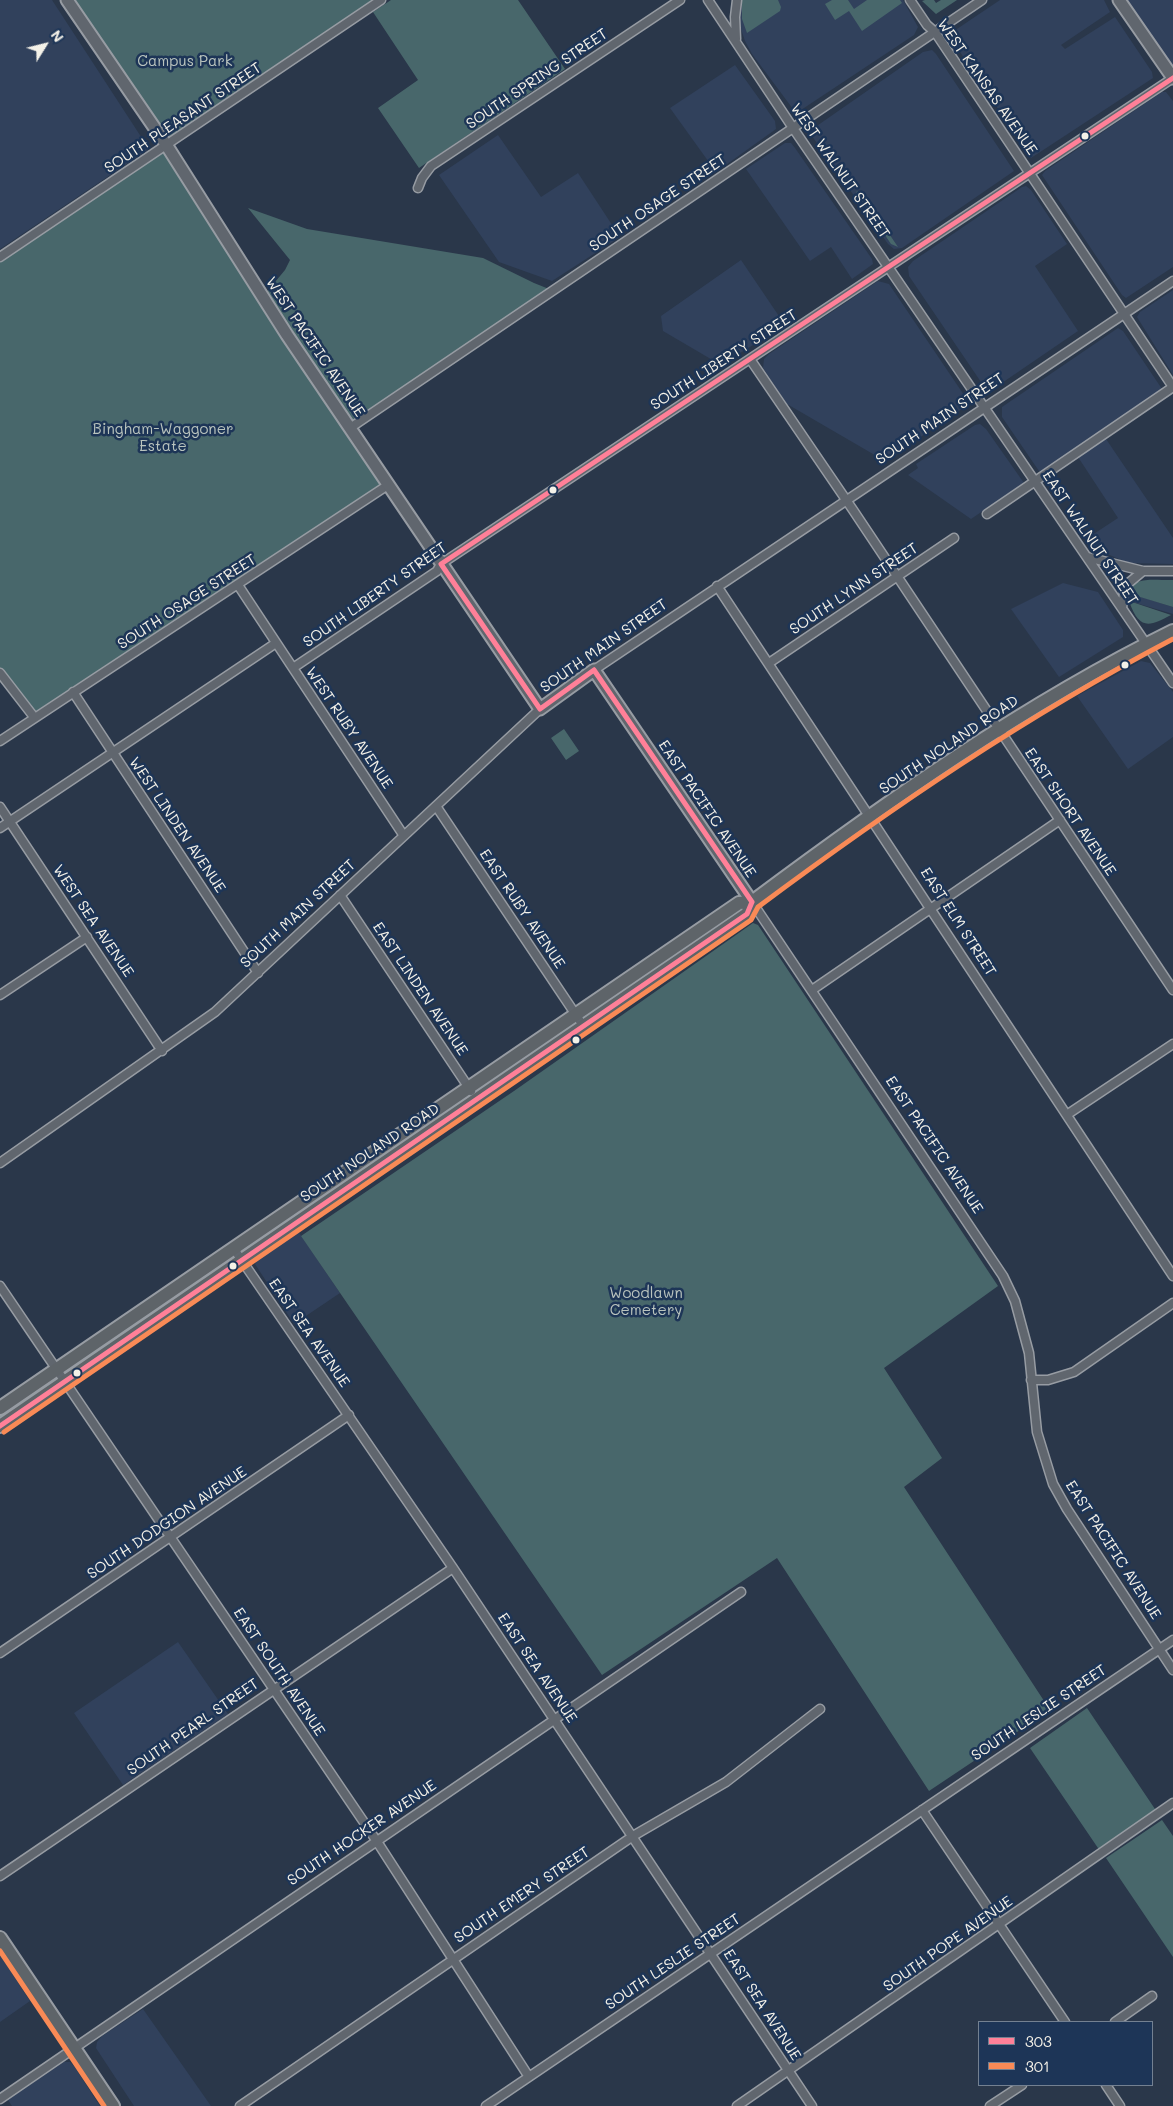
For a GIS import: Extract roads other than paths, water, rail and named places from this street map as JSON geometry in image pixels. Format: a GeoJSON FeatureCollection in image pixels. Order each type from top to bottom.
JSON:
{"type":"FeatureCollection","features":[{"type":"Feature","properties":{"kind":"main road","name":"SOUTH NOLAND ROAD"},"geometry":{"type":"LineString","coordinates":[[0,1408],[739,903],[752,902],[998,730],[1101,669],[1173,631]]}},
{"type":"Feature","properties":{"kind":"main road","name":"SOUTH NOLAND ROAD"},"geometry":{"type":"LineString","coordinates":[[0,1426],[477,1099],[584,1028],[747,914],[752,902]]}},
{"type":"Feature","properties":{"kind":"main road"},"geometry":{"type":"LineString","coordinates":[[0,1938],[113,2106]]}},
{"type":"Feature","properties":{"kind":"street","name":"WEST PACIFIC AVENUE"},"geometry":{"type":"LineString","coordinates":[[67,0],[167,146],[287,334],[540,709]]}},
{"type":"Feature","properties":{"kind":"street","name":"SOUTH PLEASANT STREET"},"geometry":{"type":"LineString","coordinates":[[0,257],[381,0]]}},
{"type":"Feature","properties":{"kind":"street","name":"SOUTH SPRING STREET"},"geometry":{"type":"LineString","coordinates":[[418,188],[422,178],[431,166],[680,0]]}},
{"type":"Feature","properties":{"kind":"street","name":"WEST WALNUT STREET"},"geometry":{"type":"LineString","coordinates":[[708,0],[792,128],[890,267],[984,408]]}},
{"type":"Feature","properties":{"kind":"street"},"geometry":{"type":"LineString","coordinates":[[736,41],[735,17],[737,0]]}},
{"type":"Feature","properties":{"kind":"street","name":"WEST KANSAS AVENUE"},"geometry":{"type":"LineString","coordinates":[[910,0],[927,25],[935,32],[1173,387]]}},
{"type":"Feature","properties":{"kind":"street","name":"SOUTH OSAGE STREET"},"geometry":{"type":"LineString","coordinates":[[350,428],[982,0]]}},
{"type":"Feature","properties":{"kind":"street"},"geometry":{"type":"LineString","coordinates":[[1119,0],[1173,78]]}},
{"type":"Feature","properties":{"kind":"street","name":"SOUTH LIBERTY STREET"},"geometry":{"type":"LineString","coordinates":[[293,668],[437,571],[441,564],[1173,78]]}},
{"type":"Feature","properties":{"kind":"street","name":"SOUTH MAIN STREET"},"geometry":{"type":"LineString","coordinates":[[0,1164],[215,1012],[540,709],[717,586],[1173,281]]}},
{"type":"Feature","properties":{"kind":"street","name":"EAST SHORT AVENUE"},"geometry":{"type":"LineString","coordinates":[[750,360],[846,499],[998,730],[1173,990]]}},
{"type":"Feature","properties":{"kind":"street"},"geometry":{"type":"LineString","coordinates":[[987,514],[1173,387]]}},
{"type":"Feature","properties":{"kind":"street","name":"EAST WALNUT STREET"},"geometry":{"type":"LineString","coordinates":[[984,408],[1173,683]]}},
{"type":"Feature","properties":{"kind":"street","name":"SOUTH OSAGE STREET"},"geometry":{"type":"LineString","coordinates":[[0,741],[388,485]]}},
{"type":"Feature","properties":{"kind":"street","name":"SOUTH LYNN STREET"},"geometry":{"type":"LineString","coordinates":[[769,663],[954,538]]}},
{"type":"Feature","properties":{"kind":"street"},"geometry":{"type":"LineString","coordinates":[[1087,557],[1143,571],[1173,571]]}},
{"type":"Feature","properties":{"kind":"street"},"geometry":{"type":"LineString","coordinates":[[1122,608],[1125,586],[1143,571]]}},
{"type":"Feature","properties":{"kind":"street","name":"WEST RUBY AVENUE"},"geometry":{"type":"LineString","coordinates":[[238,585],[404,836]]}},
{"type":"Feature","properties":{"kind":"street","name":"EAST ELM STREET"},"geometry":{"type":"LineString","coordinates":[[717,586],[872,817],[1173,1276]]}},
{"type":"Feature","properties":{"kind":"street"},"geometry":{"type":"LineString","coordinates":[[0,828],[276,642]]}},
{"type":"Feature","properties":{"kind":"street","name":"EAST PACIFIC AVENUE"},"geometry":{"type":"LineString","coordinates":[[594,670],[812,990],[1003,1276],[1014,1301],[1029,1353],[1037,1432],[1053,1484],[1067,1509],[1173,1670]]}},
{"type":"Feature","properties":{"kind":"street"},"geometry":{"type":"LineString","coordinates":[[0,673],[34,717]]}},
{"type":"Feature","properties":{"kind":"street","name":"WEST LINDEN AVENUE"},"geometry":{"type":"LineString","coordinates":[[73,692],[258,973]]}},
{"type":"Feature","properties":{"kind":"street","name":"EAST RUBY AVENUE"},"geometry":{"type":"LineString","coordinates":[[436,806],[584,1028]]}},
{"type":"Feature","properties":{"kind":"street","name":"WEST SEA AVENUE"},"geometry":{"type":"LineString","coordinates":[[0,807],[162,1050]]}},
{"type":"Feature","properties":{"kind":"street"},"geometry":{"type":"LineString","coordinates":[[812,990],[1060,820]]}},
{"type":"Feature","properties":{"kind":"street","name":"EAST LINDEN AVENUE"},"geometry":{"type":"LineString","coordinates":[[340,895],[477,1099]]}},
{"type":"Feature","properties":{"kind":"street"},"geometry":{"type":"LineString","coordinates":[[0,995],[87,937]]}},
{"type":"Feature","properties":{"kind":"street"},"geometry":{"type":"LineString","coordinates":[[1068,1114],[1173,1044]]}},
{"type":"Feature","properties":{"kind":"street","name":"EAST SEA AVENUE"},"geometry":{"type":"LineString","coordinates":[[234,1248],[453,1568],[812,2106]]}},
{"type":"Feature","properties":{"kind":"street","name":"EAST SOUTH AVENUE"},"geometry":{"type":"LineString","coordinates":[[0,1286],[376,1840],[529,2077]]}},
{"type":"Feature","properties":{"kind":"street"},"geometry":{"type":"LineString","coordinates":[[1031,1380],[1048,1380],[1074,1372],[1173,1303]]}},
{"type":"Feature","properties":{"kind":"street","name":"SOUTH DODGION AVENUE"},"geometry":{"type":"LineString","coordinates":[[0,1653],[349,1415]]}},
{"type":"Feature","properties":{"kind":"street","name":"SOUTH PEARL STREET"},"geometry":{"type":"LineString","coordinates":[[0,1876],[273,1688],[453,1568]]}},
{"type":"Feature","properties":{"kind":"street","name":"SOUTH HOCKER AVENUE"},"geometry":{"type":"LineString","coordinates":[[0,2099],[554,1718],[742,1592]]}},
{"type":"Feature","properties":{"kind":"street","name":"SOUTH LESLIE STREET"},"geometry":{"type":"LineString","coordinates":[[486,2106],[1173,1640]]}},
{"type":"Feature","properties":{"kind":"street","name":"SOUTH EMERY STREET"},"geometry":{"type":"LineString","coordinates":[[240,2106],[633,1836],[726,1782],[820,1709]]}},
{"type":"Feature","properties":{"kind":"street","name":"SOUTH POPE AVENUE"},"geometry":{"type":"LineString","coordinates":[[737,2106],[1173,1803]]}},
{"type":"Feature","properties":{"kind":"street"},"geometry":{"type":"LineString","coordinates":[[922,1810],[1064,2021]]}},
{"type":"Feature","properties":{"kind":"street"},"geometry":{"type":"LineString","coordinates":[[1116,2021],[1152,1996]]}},
{"type":"Feature","properties":{"kind":"street"},"geometry":{"type":"LineString","coordinates":[[990,2106],[1020,2086]]}},
{"type":"Feature","properties":{"kind":"street"},"geometry":{"type":"LineString","coordinates":[[1107,2086],[1120,2106]]}},
{"type":"Feature","properties":{"kind":"park label","name":"Campus Park"},"geometry":{"type":"Point","coordinates":[185,61]}},
{"type":"Feature","properties":{"kind":"park label","name":"Bingham-Waggoner Estate"},"geometry":{"type":"Point","coordinates":[163,438]}},
{"type":"Feature","properties":{"kind":"park label","name":"Woodlawn Cemetery"},"geometry":{"type":"Point","coordinates":[646,1302]}}]}
